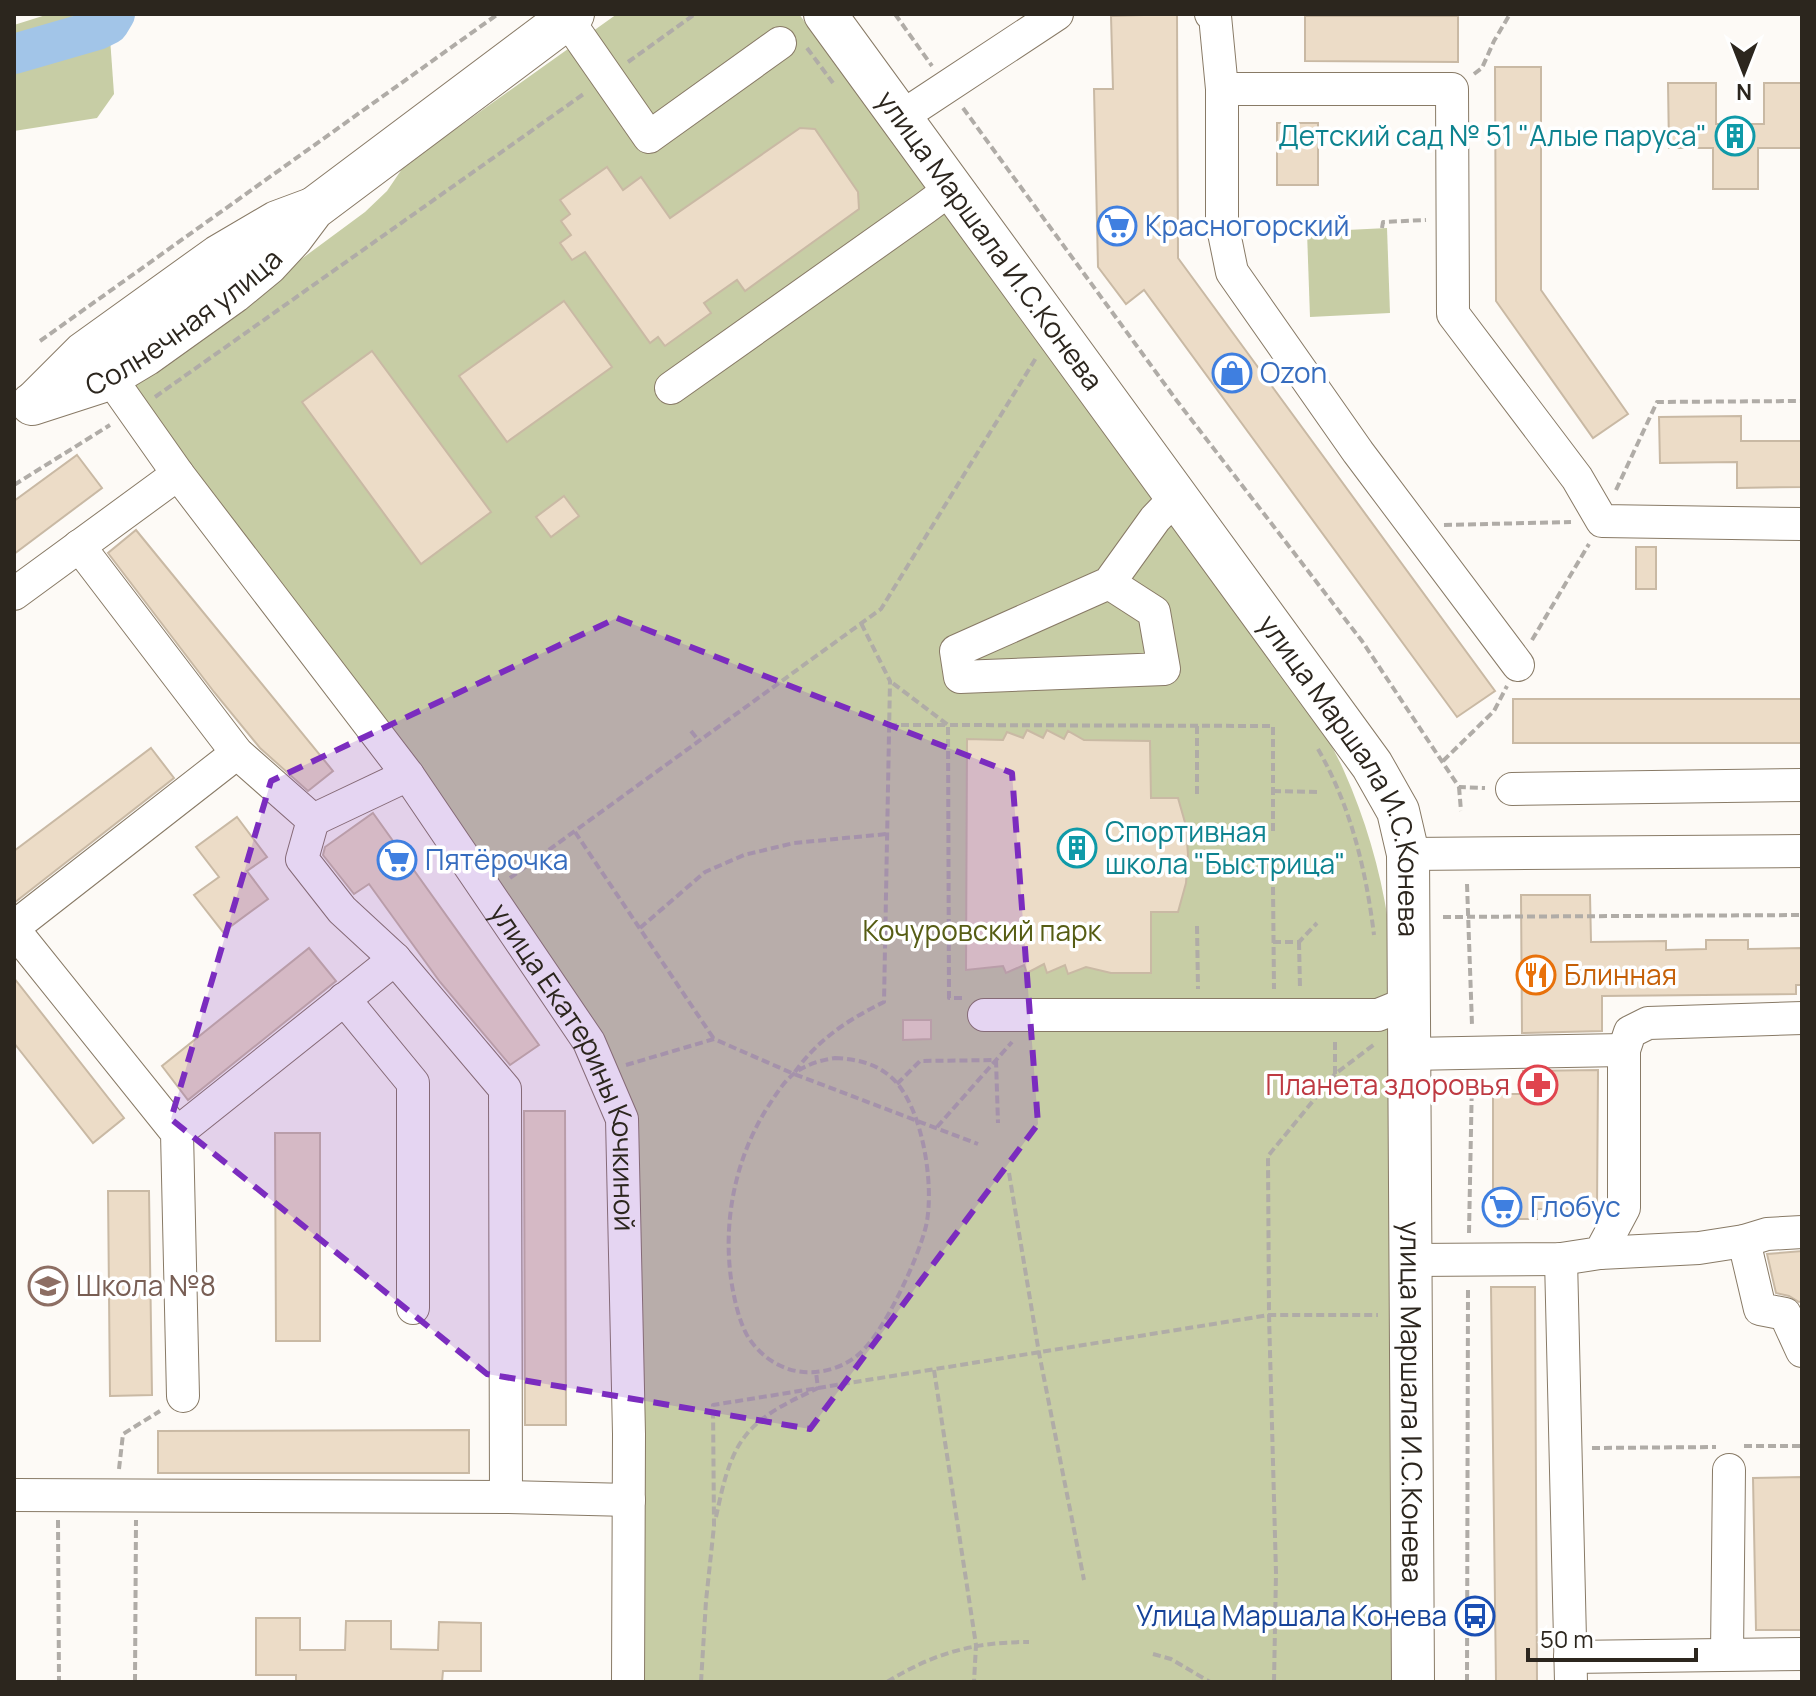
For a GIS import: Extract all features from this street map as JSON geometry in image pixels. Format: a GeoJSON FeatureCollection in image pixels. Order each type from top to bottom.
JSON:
{"type":"FeatureCollection","features":[{"type":"Feature","properties":{"kind":"main road","name":"Солнечная улица"},"geometry":{"type":"LineString","coordinates":[[23,411],[100,363],[145,355],[233,292],[267,264],[313,209],[570,16]]}},
{"type":"Feature","properties":{"kind":"main road","name":"улица Маршала И.С.Конева"},"geometry":{"type":"LineString","coordinates":[[802,32],[901,117],[1372,765],[1398,811],[1408,854],[1410,1002],[1394,1055],[1411,1260],[1413,1682]]}},
{"type":"Feature","properties":{"kind":"street"},"geometry":{"type":"LineString","coordinates":[[901,117],[1057,14]]}},
{"type":"Feature","properties":{"kind":"street"},"geometry":{"type":"LineString","coordinates":[[1211,14],[1215,16],[1222,89],[1222,223],[1232,272],[1358,452],[1518,665]]}},
{"type":"Feature","properties":{"kind":"street"},"geometry":{"type":"LineString","coordinates":[[570,16],[649,137],[802,32]]}},
{"type":"Feature","properties":{"kind":"street"},"geometry":{"type":"LineString","coordinates":[[1222,89],[1452,89],[1453,314],[1577,478],[1602,521],[1802,524]]}},
{"type":"Feature","properties":{"kind":"street"},"geometry":{"type":"LineString","coordinates":[[671,388],[952,188]]}},
{"type":"Feature","properties":{"kind":"street","name":"улица Екатерины Кочкиной"},"geometry":{"type":"LineString","coordinates":[[100,363],[178,474],[408,775],[589,1042],[622,1119],[629,1500],[628,1682]]}},
{"type":"Feature","properties":{"kind":"street"},"geometry":{"type":"LineString","coordinates":[[14,594],[178,474]]}},
{"type":"Feature","properties":{"kind":"street"},"geometry":{"type":"LineString","coordinates":[[1109,583],[1154,612],[1164,669],[960,677],[956,651],[1109,583],[1155,519],[1177,496]]}},
{"type":"Feature","properties":{"kind":"street"},"geometry":{"type":"LineString","coordinates":[[79,546],[237,753],[313,820]]}},
{"type":"Feature","properties":{"kind":"street"},"geometry":{"type":"LineString","coordinates":[[183,1396],[177,1133],[14,929],[237,753]]}},
{"type":"Feature","properties":{"kind":"street"},"geometry":{"type":"LineString","coordinates":[[408,775],[313,820],[302,859],[342,910],[395,959],[505,1089],[506,1497]]}},
{"type":"Feature","properties":{"kind":"street"},"geometry":{"type":"LineString","coordinates":[[1512,789],[1802,785]]}},
{"type":"Feature","properties":{"kind":"street"},"geometry":{"type":"LineString","coordinates":[[1408,854],[1802,851]]}},
{"type":"Feature","properties":{"kind":"street"},"geometry":{"type":"LineString","coordinates":[[177,1133],[395,959]]}},
{"type":"Feature","properties":{"kind":"street"},"geometry":{"type":"LineString","coordinates":[[344,999],[413,1083],[413,1308]]}},
{"type":"Feature","properties":{"kind":"street"},"geometry":{"type":"LineString","coordinates":[[974,1006],[1378,1015],[1410,1002]]}},
{"type":"Feature","properties":{"kind":"street"},"geometry":{"type":"LineString","coordinates":[[1600,1253],[1624,1208],[1624,1050],[1630,1032],[1648,1023],[1802,1018]]}},
{"type":"Feature","properties":{"kind":"street"},"geometry":{"type":"LineString","coordinates":[[1394,1055],[1624,1050]]}},
{"type":"Feature","properties":{"kind":"street"},"geometry":{"type":"LineString","coordinates":[[1411,1260],[1561,1259],[1600,1253],[1699,1248],[1767,1234],[1802,1232]]}},
{"type":"Feature","properties":{"kind":"street"},"geometry":{"type":"LineString","coordinates":[[1744,1241],[1760,1309],[1785,1314],[1802,1351]]}},
{"type":"Feature","properties":{"kind":"street"},"geometry":{"type":"LineString","coordinates":[[1561,1259],[1571,1669],[1727,1654],[1802,1654]]}},
{"type":"Feature","properties":{"kind":"street"},"geometry":{"type":"LineString","coordinates":[[1727,1654],[1730,1454]]}},
{"type":"Feature","properties":{"kind":"street"},"geometry":{"type":"LineString","coordinates":[[14,1495],[629,1500]]}},
{"type":"Feature","properties":{"kind":"path"},"geometry":{"type":"LineString","coordinates":[[40,341],[498,14]]}},
{"type":"Feature","properties":{"kind":"path"},"geometry":{"type":"LineString","coordinates":[[153,399],[695,14]]}},
{"type":"Feature","properties":{"kind":"path"},"geometry":{"type":"LineString","coordinates":[[895,14],[1177,401],[1362,641],[1459,787],[1461,811]]}},
{"type":"Feature","properties":{"kind":"path"},"geometry":{"type":"LineString","coordinates":[[1452,89],[1482,68],[1510,14]]}},
{"type":"Feature","properties":{"kind":"path"},"geometry":{"type":"LineString","coordinates":[[802,32],[836,87]]}},
{"type":"Feature","properties":{"kind":"path"},"geometry":{"type":"LineString","coordinates":[[1382,228],[1383,222],[1416,222],[1453,215]]}},
{"type":"Feature","properties":{"kind":"path"},"geometry":{"type":"LineString","coordinates":[[489,894],[881,609],[1036,358]]}},
{"type":"Feature","properties":{"kind":"path"},"geometry":{"type":"LineString","coordinates":[[14,485],[118,420]]}},
{"type":"Feature","properties":{"kind":"path"},"geometry":{"type":"LineString","coordinates":[[1414,525],[1602,521]]}},
{"type":"Feature","properties":{"kind":"path"},"geometry":{"type":"LineString","coordinates":[[861,623],[890,681],[948,725]]}},
{"type":"Feature","properties":{"kind":"path"},"geometry":{"type":"LineString","coordinates":[[794,1074],[808,1054],[826,1038],[855,1017],[884,1002],[890,681]]}},
{"type":"Feature","properties":{"kind":"path"},"geometry":{"type":"LineString","coordinates":[[889,725],[1273,726],[1273,833]]}},
{"type":"Feature","properties":{"kind":"path"},"geometry":{"type":"LineString","coordinates":[[948,725],[949,998],[974,1006]]}},
{"type":"Feature","properties":{"kind":"path"},"geometry":{"type":"LineString","coordinates":[[1197,726],[1197,797]]}},
{"type":"Feature","properties":{"kind":"path"},"geometry":{"type":"LineString","coordinates":[[691,731],[699,741]]}},
{"type":"Feature","properties":{"kind":"path"},"geometry":{"type":"LineString","coordinates":[[1315,743],[1334,779],[1353,827],[1375,940]]}},
{"type":"Feature","properties":{"kind":"path"},"geometry":{"type":"LineString","coordinates":[[1459,787],[1512,789]]}},
{"type":"Feature","properties":{"kind":"path"},"geometry":{"type":"LineString","coordinates":[[1273,791],[1318,792]]}},
{"type":"Feature","properties":{"kind":"path"},"geometry":{"type":"LineString","coordinates":[[575,832],[714,1039],[794,1074],[978,1144]]}},
{"type":"Feature","properties":{"kind":"path"},"geometry":{"type":"LineString","coordinates":[[640,928],[705,872],[744,855],[794,843],[887,834]]}},
{"type":"Feature","properties":{"kind":"path"},"geometry":{"type":"LineString","coordinates":[[1273,887],[1274,999]]}},
{"type":"Feature","properties":{"kind":"path"},"geometry":{"type":"LineString","coordinates":[[1443,917],[1802,915]]}},
{"type":"Feature","properties":{"kind":"path"},"geometry":{"type":"LineString","coordinates":[[1300,999],[1299,942],[1317,923]]}},
{"type":"Feature","properties":{"kind":"path"},"geometry":{"type":"LineString","coordinates":[[1273,942],[1299,942]]}},
{"type":"Feature","properties":{"kind":"path"},"geometry":{"type":"LineString","coordinates":[[612,1069],[714,1039]]}},
{"type":"Feature","properties":{"kind":"path"},"geometry":{"type":"LineString","coordinates":[[1274,1682],[1276,1573],[1268,1156],[1335,1074],[1378,1041],[1394,1055]]}},
{"type":"Feature","properties":{"kind":"path"},"geometry":{"type":"LineString","coordinates":[[835,1058],[865,1062],[879,1068],[897,1084],[911,1103],[924,1148],[929,1203],[922,1241],[895,1300],[871,1341],[860,1353],[832,1369],[800,1372],[786,1368],[761,1354],[744,1331],[730,1275],[729,1219],[742,1159],[762,1115],[783,1084],[807,1066],[835,1058]]}},
{"type":"Feature","properties":{"kind":"path"},"geometry":{"type":"LineString","coordinates":[[897,1084],[920,1061],[996,1060],[998,1123]]}},
{"type":"Feature","properties":{"kind":"path"},"geometry":{"type":"LineString","coordinates":[[1009,1173],[1039,1353],[1084,1580]]}},
{"type":"Feature","properties":{"kind":"path"},"geometry":{"type":"LineString","coordinates":[[701,1682],[714,1526],[713,1405],[1269,1315],[1378,1315]]}},
{"type":"Feature","properties":{"kind":"path"},"geometry":{"type":"LineString","coordinates":[[934,1370],[976,1645],[974,1682]]}},
{"type":"Feature","properties":{"kind":"path"},"geometry":{"type":"LineString","coordinates":[[816,1372],[818,1388]]}},
{"type":"Feature","properties":{"kind":"path"},"geometry":{"type":"LineString","coordinates":[[714,1526],[728,1470],[746,1435],[778,1409],[818,1388]]}},
{"type":"Feature","properties":{"kind":"path"},"geometry":{"type":"LineString","coordinates":[[135,1682],[123,1434],[183,1396]]}},
{"type":"Feature","properties":{"kind":"path"},"geometry":{"type":"LineString","coordinates":[[1565,1448],[1730,1454],[1802,1446]]}},
{"type":"Feature","properties":{"kind":"path"},"geometry":{"type":"LineString","coordinates":[[58,1494],[59,1682]]}},
{"type":"Feature","properties":{"kind":"path"},"geometry":{"type":"LineString","coordinates":[[887,1682],[952,1650],[1002,1642],[1029,1642]]}},
{"type":"Feature","properties":{"kind":"path"},"geometry":{"type":"LineString","coordinates":[[1153,1654],[1180,1663],[1210,1682]]}},
{"type":"Feature","properties":{"kind":"highlighted area"},"geometry":{"type":"Polygon","coordinates":[[[617,618],[1012,773],[1038,1124],[810,1429],[487,1374],[171,1119],[271,781],[617,618]]]}},
{"type":"Feature","properties":{"kind":"green space"},"geometry":{"type":"Polygon","coordinates":[[[49,14],[109,24],[114,94],[97,118],[14,131],[14,25],[49,14]]]}},
{"type":"Feature","properties":{"kind":"green space","name":"Кочуровский парк"},"geometry":{"type":"Polygon","coordinates":[[[617,14],[799,14],[1310,711],[1340,763],[1371,844],[1388,920],[1394,1682],[641,1682],[635,1119],[131,385],[365,212],[387,191],[404,166],[617,14]]]}},
{"type":"Feature","properties":{"kind":"green space"},"geometry":{"type":"Polygon","coordinates":[[[1387,228],[1390,313],[1310,317],[1307,232],[1387,228]]]}},
{"type":"Feature","properties":{"kind":"building"},"geometry":{"type":"Polygon","coordinates":[[[1177,14],[1178,258],[1495,691],[1457,717],[1144,290],[1126,304],[1098,267],[1094,89],[1113,89],[1111,16],[1177,14]]]}},
{"type":"Feature","properties":{"kind":"building"},"geometry":{"type":"Polygon","coordinates":[[[1305,16],[1458,16],[1458,62],[1305,61],[1305,16]]]}},
{"type":"Feature","properties":{"kind":"building"},"geometry":{"type":"Polygon","coordinates":[[[1495,67],[1541,67],[1541,290],[1628,414],[1593,438],[1496,301],[1495,67]]]}},
{"type":"Feature","properties":{"kind":"building","name":"Детский сад № 51 \"Алые паруса\""},"geometry":{"type":"Polygon","coordinates":[[[1668,83],[1716,83],[1716,124],[1764,124],[1764,83],[1802,83],[1802,148],[1758,148],[1758,189],[1713,189],[1713,148],[1669,148],[1668,83]]]}},
{"type":"Feature","properties":{"kind":"building"},"geometry":{"type":"Polygon","coordinates":[[[1277,123],[1318,123],[1318,185],[1277,185],[1277,123]]]}},
{"type":"Feature","properties":{"kind":"building"},"geometry":{"type":"Polygon","coordinates":[[[800,128],[815,129],[858,192],[859,209],[745,291],[737,280],[704,303],[711,313],[665,346],[658,337],[650,343],[585,252],[572,260],[560,243],[571,235],[561,221],[570,214],[560,200],[607,167],[623,190],[641,177],[670,218],[800,128]]]}},
{"type":"Feature","properties":{"kind":"building"},"geometry":{"type":"Polygon","coordinates":[[[564,301],[612,367],[507,442],[459,376],[564,301]]]}},
{"type":"Feature","properties":{"kind":"building"},"geometry":{"type":"Polygon","coordinates":[[[372,351],[491,512],[421,564],[302,402],[372,351]]]}},
{"type":"Feature","properties":{"kind":"building"},"geometry":{"type":"Polygon","coordinates":[[[1741,416],[1741,441],[1802,441],[1802,487],[1737,488],[1737,462],[1660,463],[1659,417],[1741,416]]]}},
{"type":"Feature","properties":{"kind":"building"},"geometry":{"type":"Polygon","coordinates":[[[77,455],[102,488],[14,554],[14,501],[77,455]]]}},
{"type":"Feature","properties":{"kind":"building"},"geometry":{"type":"Polygon","coordinates":[[[564,496],[579,516],[551,537],[536,517],[564,496]]]}},
{"type":"Feature","properties":{"kind":"building"},"geometry":{"type":"Polygon","coordinates":[[[136,530],[333,771],[308,791],[260,748],[108,553],[136,530]]]}},
{"type":"Feature","properties":{"kind":"building"},"geometry":{"type":"Polygon","coordinates":[[[1636,547],[1656,547],[1656,589],[1636,589],[1636,547]]]}},
{"type":"Feature","properties":{"kind":"building"},"geometry":{"type":"Polygon","coordinates":[[[1513,699],[1802,699],[1802,743],[1513,743],[1513,699]]]}},
{"type":"Feature","properties":{"kind":"building","name":"Спортивная школа \"Быстрица\""},"geometry":{"type":"Polygon","coordinates":[[[1027,730],[1043,738],[1047,730],[1064,739],[1068,731],[1084,740],[1150,741],[1151,798],[1178,798],[1186,826],[1188,855],[1186,883],[1178,912],[1151,912],[1151,973],[1111,973],[1086,967],[1068,974],[1065,965],[1047,973],[1044,964],[1027,973],[1024,965],[1006,973],[1003,966],[966,970],[967,739],[1003,740],[1007,732],[1023,738],[1027,730]]]}},
{"type":"Feature","properties":{"kind":"building"},"geometry":{"type":"Polygon","coordinates":[[[151,748],[174,778],[14,903],[14,851],[151,748]]]}},
{"type":"Feature","properties":{"kind":"building"},"geometry":{"type":"Polygon","coordinates":[[[373,813],[539,1045],[510,1065],[440,982],[369,884],[354,894],[323,855],[325,847],[373,813]]]}},
{"type":"Feature","properties":{"kind":"building"},"geometry":{"type":"Polygon","coordinates":[[[237,817],[267,857],[247,871],[268,899],[223,932],[194,895],[219,877],[196,847],[237,817]]]}},
{"type":"Feature","properties":{"kind":"building"},"geometry":{"type":"Polygon","coordinates":[[[1521,895],[1590,895],[1591,942],[1666,941],[1666,950],[1706,949],[1706,940],[1748,940],[1748,949],[1802,948],[1802,985],[1796,985],[1796,994],[1602,996],[1602,1031],[1522,1033],[1521,895]]]}},
{"type":"Feature","properties":{"kind":"building"},"geometry":{"type":"Polygon","coordinates":[[[309,948],[336,981],[188,1100],[162,1066],[309,948]]]}},
{"type":"Feature","properties":{"kind":"building"},"geometry":{"type":"Polygon","coordinates":[[[14,978],[124,1118],[93,1143],[14,1043],[14,978]]]}},
{"type":"Feature","properties":{"kind":"building"},"geometry":{"type":"Polygon","coordinates":[[[903,1020],[931,1020],[931,1039],[903,1040],[903,1020]]]}},
{"type":"Feature","properties":{"kind":"building"},"geometry":{"type":"Polygon","coordinates":[[[1598,1070],[1597,1209],[1537,1209],[1537,1219],[1493,1219],[1493,1094],[1523,1094],[1523,1071],[1598,1070]]]}},
{"type":"Feature","properties":{"kind":"building"},"geometry":{"type":"Polygon","coordinates":[[[524,1111],[565,1111],[566,1425],[525,1425],[524,1111]]]}},
{"type":"Feature","properties":{"kind":"building"},"geometry":{"type":"Polygon","coordinates":[[[275,1133],[320,1133],[320,1341],[276,1341],[275,1133]]]}},
{"type":"Feature","properties":{"kind":"building"},"geometry":{"type":"Polygon","coordinates":[[[108,1191],[149,1191],[152,1395],[110,1396],[108,1191]]]}},
{"type":"Feature","properties":{"kind":"building"},"geometry":{"type":"Polygon","coordinates":[[[1802,1251],[1802,1301],[1799,1302],[1776,1293],[1767,1254],[1802,1251]]]}},
{"type":"Feature","properties":{"kind":"building"},"geometry":{"type":"Polygon","coordinates":[[[1491,1287],[1535,1287],[1537,1682],[1496,1682],[1491,1287]]]}},
{"type":"Feature","properties":{"kind":"building"},"geometry":{"type":"Polygon","coordinates":[[[469,1430],[469,1473],[158,1473],[158,1431],[469,1430]]]}},
{"type":"Feature","properties":{"kind":"building"},"geometry":{"type":"Polygon","coordinates":[[[1802,1477],[1802,1630],[1756,1630],[1753,1478],[1802,1477]]]}},
{"type":"Feature","properties":{"kind":"building"},"geometry":{"type":"Polygon","coordinates":[[[256,1618],[300,1618],[300,1650],[345,1650],[346,1621],[391,1621],[391,1649],[438,1650],[439,1622],[481,1623],[481,1671],[443,1671],[442,1682],[296,1682],[296,1675],[256,1675],[256,1618]]]}},
{"type":"Feature","properties":{"kind":"waterway"},"geometry":{"type":"LineString","coordinates":[[14,54],[97,30],[109,24],[115,14]]}},
{"type":"Feature","properties":{"kind":"place","name":"Детский сад № 51 \"Алые паруса\""},"geometry":{"type":"Point","coordinates":[1735,136]}},
{"type":"Feature","properties":{"kind":"place","name":"Красногорский"},"geometry":{"type":"Point","coordinates":[1117,226]}},
{"type":"Feature","properties":{"kind":"place","name":"Ozon"},"geometry":{"type":"Point","coordinates":[1232,373]}},
{"type":"Feature","properties":{"kind":"place","name":"Спортивная школа \"Быстрица\""},"geometry":{"type":"Point","coordinates":[1077,848]}},
{"type":"Feature","properties":{"kind":"place","name":"Пятёрочка"},"geometry":{"type":"Point","coordinates":[397,860]}},
{"type":"Feature","properties":{"kind":"place","name":"Блинная"},"geometry":{"type":"Point","coordinates":[1536,975]}},
{"type":"Feature","properties":{"kind":"place","name":"Планета здоровья"},"geometry":{"type":"Point","coordinates":[1538,1085]}},
{"type":"Feature","properties":{"kind":"place","name":"Глобус"},"geometry":{"type":"Point","coordinates":[1502,1207]}},
{"type":"Feature","properties":{"kind":"place","name":"Школа №8"},"geometry":{"type":"Point","coordinates":[48,1286]}},
{"type":"Feature","properties":{"kind":"place","name":"Улица Маршала Конева"},"geometry":{"type":"Point","coordinates":[1475,1616]}}]}
